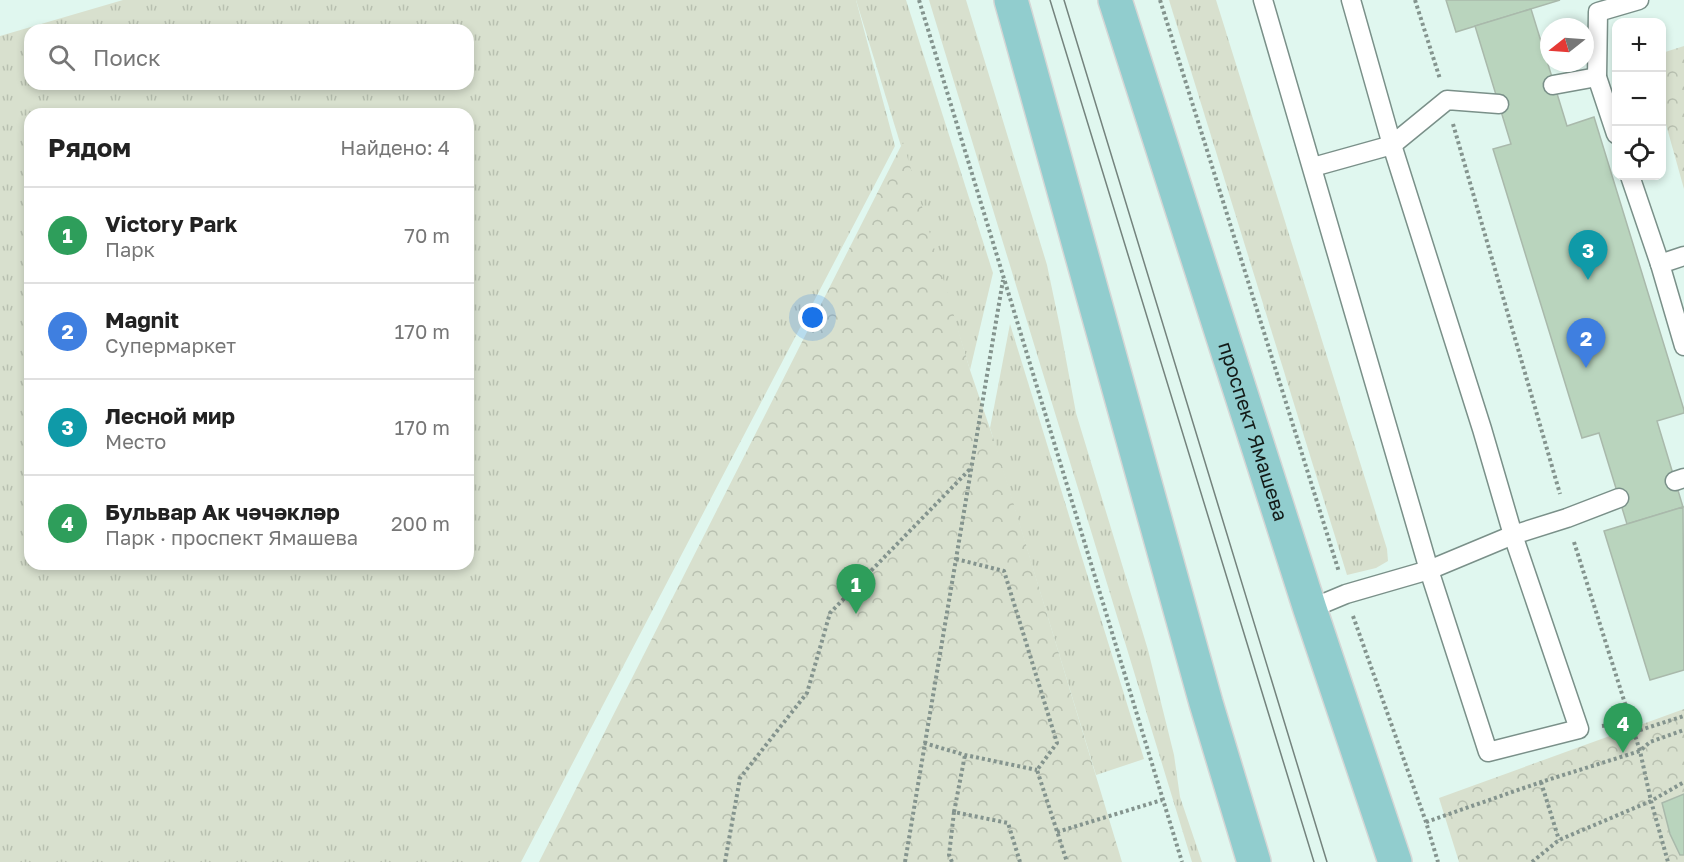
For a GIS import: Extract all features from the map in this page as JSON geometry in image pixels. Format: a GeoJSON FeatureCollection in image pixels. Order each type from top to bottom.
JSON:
{"type":"FeatureCollection","features":[{"type":"Feature","properties":{"kind":"main road"},"geometry":{"type":"LineString","coordinates":[[1011,0],[1206,703],[1254,862]]}},
{"type":"Feature","properties":{"kind":"main road","name":"проспект Ямашева"},"geometry":{"type":"LineString","coordinates":[[1114,0],[1310,609],[1395,862]]}},
{"type":"Feature","properties":{"kind":"lane"},"geometry":{"type":"LineString","coordinates":[[1263,0],[1429,570],[1488,752],[1579,729],[1513,535],[1482,429],[1392,145],[1350,0]]}},
{"type":"Feature","properties":{"kind":"lane"},"geometry":{"type":"LineString","coordinates":[[1614,126],[1597,77],[1598,12],[1639,0]]}},
{"type":"Feature","properties":{"kind":"lane"},"geometry":{"type":"LineString","coordinates":[[1553,85],[1597,77]]}},
{"type":"Feature","properties":{"kind":"lane"},"geometry":{"type":"LineString","coordinates":[[1313,167],[1392,145],[1446,100],[1499,104]]}},
{"type":"Feature","properties":{"kind":"lane"},"geometry":{"type":"LineString","coordinates":[[1631,180],[1660,264],[1684,346]]}},
{"type":"Feature","properties":{"kind":"lane"},"geometry":{"type":"LineString","coordinates":[[1660,264],[1684,256]]}},
{"type":"Feature","properties":{"kind":"lane"},"geometry":{"type":"LineString","coordinates":[[1310,609],[1346,594],[1429,570],[1513,535],[1619,498]]}},
{"type":"Feature","properties":{"kind":"path"},"geometry":{"type":"LineString","coordinates":[[919,0],[1182,862]]}},
{"type":"Feature","properties":{"kind":"path"},"geometry":{"type":"LineString","coordinates":[[1160,0],[1346,594],[1438,862]]}},
{"type":"Feature","properties":{"kind":"path"},"geometry":{"type":"LineString","coordinates":[[1414,0],[1446,100],[1567,518],[1640,751],[1668,862]]}},
{"type":"Feature","properties":{"kind":"path"},"geometry":{"type":"LineString","coordinates":[[905,862],[1004,277]]}},
{"type":"Feature","properties":{"kind":"path"},"geometry":{"type":"LineString","coordinates":[[725,862],[740,777],[807,693],[830,613],[972,466]]}},
{"type":"Feature","properties":{"kind":"path"},"geometry":{"type":"LineString","coordinates":[[956,559],[1004,571],[1057,743],[1037,770]]}},
{"type":"Feature","properties":{"kind":"path"},"geometry":{"type":"LineString","coordinates":[[1634,732],[1684,716]]}},
{"type":"Feature","properties":{"kind":"path"},"geometry":{"type":"LineString","coordinates":[[1426,822],[1640,751],[1650,742],[1684,730]]}},
{"type":"Feature","properties":{"kind":"path"},"geometry":{"type":"LineString","coordinates":[[924,742],[965,755],[1037,770]]}},
{"type":"Feature","properties":{"kind":"path"},"geometry":{"type":"LineString","coordinates":[[952,862],[949,855],[954,812],[965,755]]}},
{"type":"Feature","properties":{"kind":"path"},"geometry":{"type":"LineString","coordinates":[[1037,770],[1067,862]]}},
{"type":"Feature","properties":{"kind":"path"},"geometry":{"type":"LineString","coordinates":[[1541,782],[1559,840]]}},
{"type":"Feature","properties":{"kind":"path"},"geometry":{"type":"LineString","coordinates":[[1532,862],[1559,840],[1651,801],[1684,782]]}},
{"type":"Feature","properties":{"kind":"path"},"geometry":{"type":"LineString","coordinates":[[1057,832],[1162,800]]}},
{"type":"Feature","properties":{"kind":"path"},"geometry":{"type":"LineString","coordinates":[[954,812],[1008,823],[1020,862]]}},
{"type":"Feature","properties":{"kind":"green space"},"geometry":{"type":"Polygon","coordinates":[[[123,0],[856,0],[895,146],[521,862],[0,862],[0,36],[24,29],[24,90],[474,90],[474,24],[41,24],[123,0]]]}},
{"type":"Feature","properties":{"kind":"green space"},"geometry":{"type":"Polygon","coordinates":[[[856,0],[906,0],[993,273],[970,370],[856,0]]]}},
{"type":"Feature","properties":{"kind":"green space"},"geometry":{"type":"Polygon","coordinates":[[[929,0],[966,0],[1047,265],[1076,413],[1148,650],[1174,755],[1180,797],[1202,862],[1192,862],[929,0]]]}},
{"type":"Feature","properties":{"kind":"green space"},"geometry":{"type":"Polygon","coordinates":[[[1169,0],[1216,0],[1387,549],[1388,561],[1376,568],[1347,575],[1169,0]]]}},
{"type":"Feature","properties":{"kind":"green space"},"geometry":{"type":"Polygon","coordinates":[[[1684,46],[1684,189],[1666,124],[1666,52],[1684,46]]]}},
{"type":"Feature","properties":{"kind":"green space"},"geometry":{"type":"Polygon","coordinates":[[[903,142],[970,370],[998,452],[1122,862],[539,862],[903,142]]]}},
{"type":"Feature","properties":{"kind":"green space"},"geometry":{"type":"Polygon","coordinates":[[[1010,324],[1144,759],[1096,775],[990,428],[1010,324]]]}},
{"type":"Feature","properties":{"kind":"green space"},"geometry":{"type":"Polygon","coordinates":[[[1684,709],[1684,862],[1459,862],[1439,798],[1684,709]]]}},
{"type":"Feature","properties":{"kind":"building"},"geometry":{"type":"Polygon","coordinates":[[[1446,0],[1560,0],[1456,32],[1446,0]]]}},
{"type":"Feature","properties":{"kind":"building"},"geometry":{"type":"Polygon","coordinates":[[[1531,9],[1540,38],[1540,72],[1550,72],[1567,126],[1594,117],[1684,410],[1684,413],[1657,421],[1683,507],[1627,524],[1599,433],[1582,438],[1493,149],[1511,144],[1475,26],[1531,9]]]}},
{"type":"Feature","properties":{"kind":"building"},"geometry":{"type":"Polygon","coordinates":[[[1683,507],[1684,670],[1650,680],[1604,531],[1683,507]]]}},
{"type":"Feature","properties":{"kind":"building"},"geometry":{"type":"Polygon","coordinates":[[[1684,794],[1684,855],[1680,855],[1670,834],[1662,803],[1684,794]]]}},
{"type":"Feature","properties":{"kind":"tram line"},"geometry":{"type":"LineString","coordinates":[[1050,0],[1314,862]]}},
{"type":"Feature","properties":{"kind":"tram line"},"geometry":{"type":"LineString","coordinates":[[1064,0],[1327,862]]}},
{"type":"Feature","properties":{"kind":"place","name":"Лесной мир"},"geometry":{"type":"Point","coordinates":[1588,280]}},
{"type":"Feature","properties":{"kind":"place","name":"Magnit"},"geometry":{"type":"Point","coordinates":[1586,368]}},
{"type":"Feature","properties":{"kind":"place","name":"Victory Park"},"geometry":{"type":"Point","coordinates":[856,614]}},
{"type":"Feature","properties":{"kind":"place","name":"Бульвар Ак чәчәкләр"},"geometry":{"type":"Point","coordinates":[1623,753]}}]}
